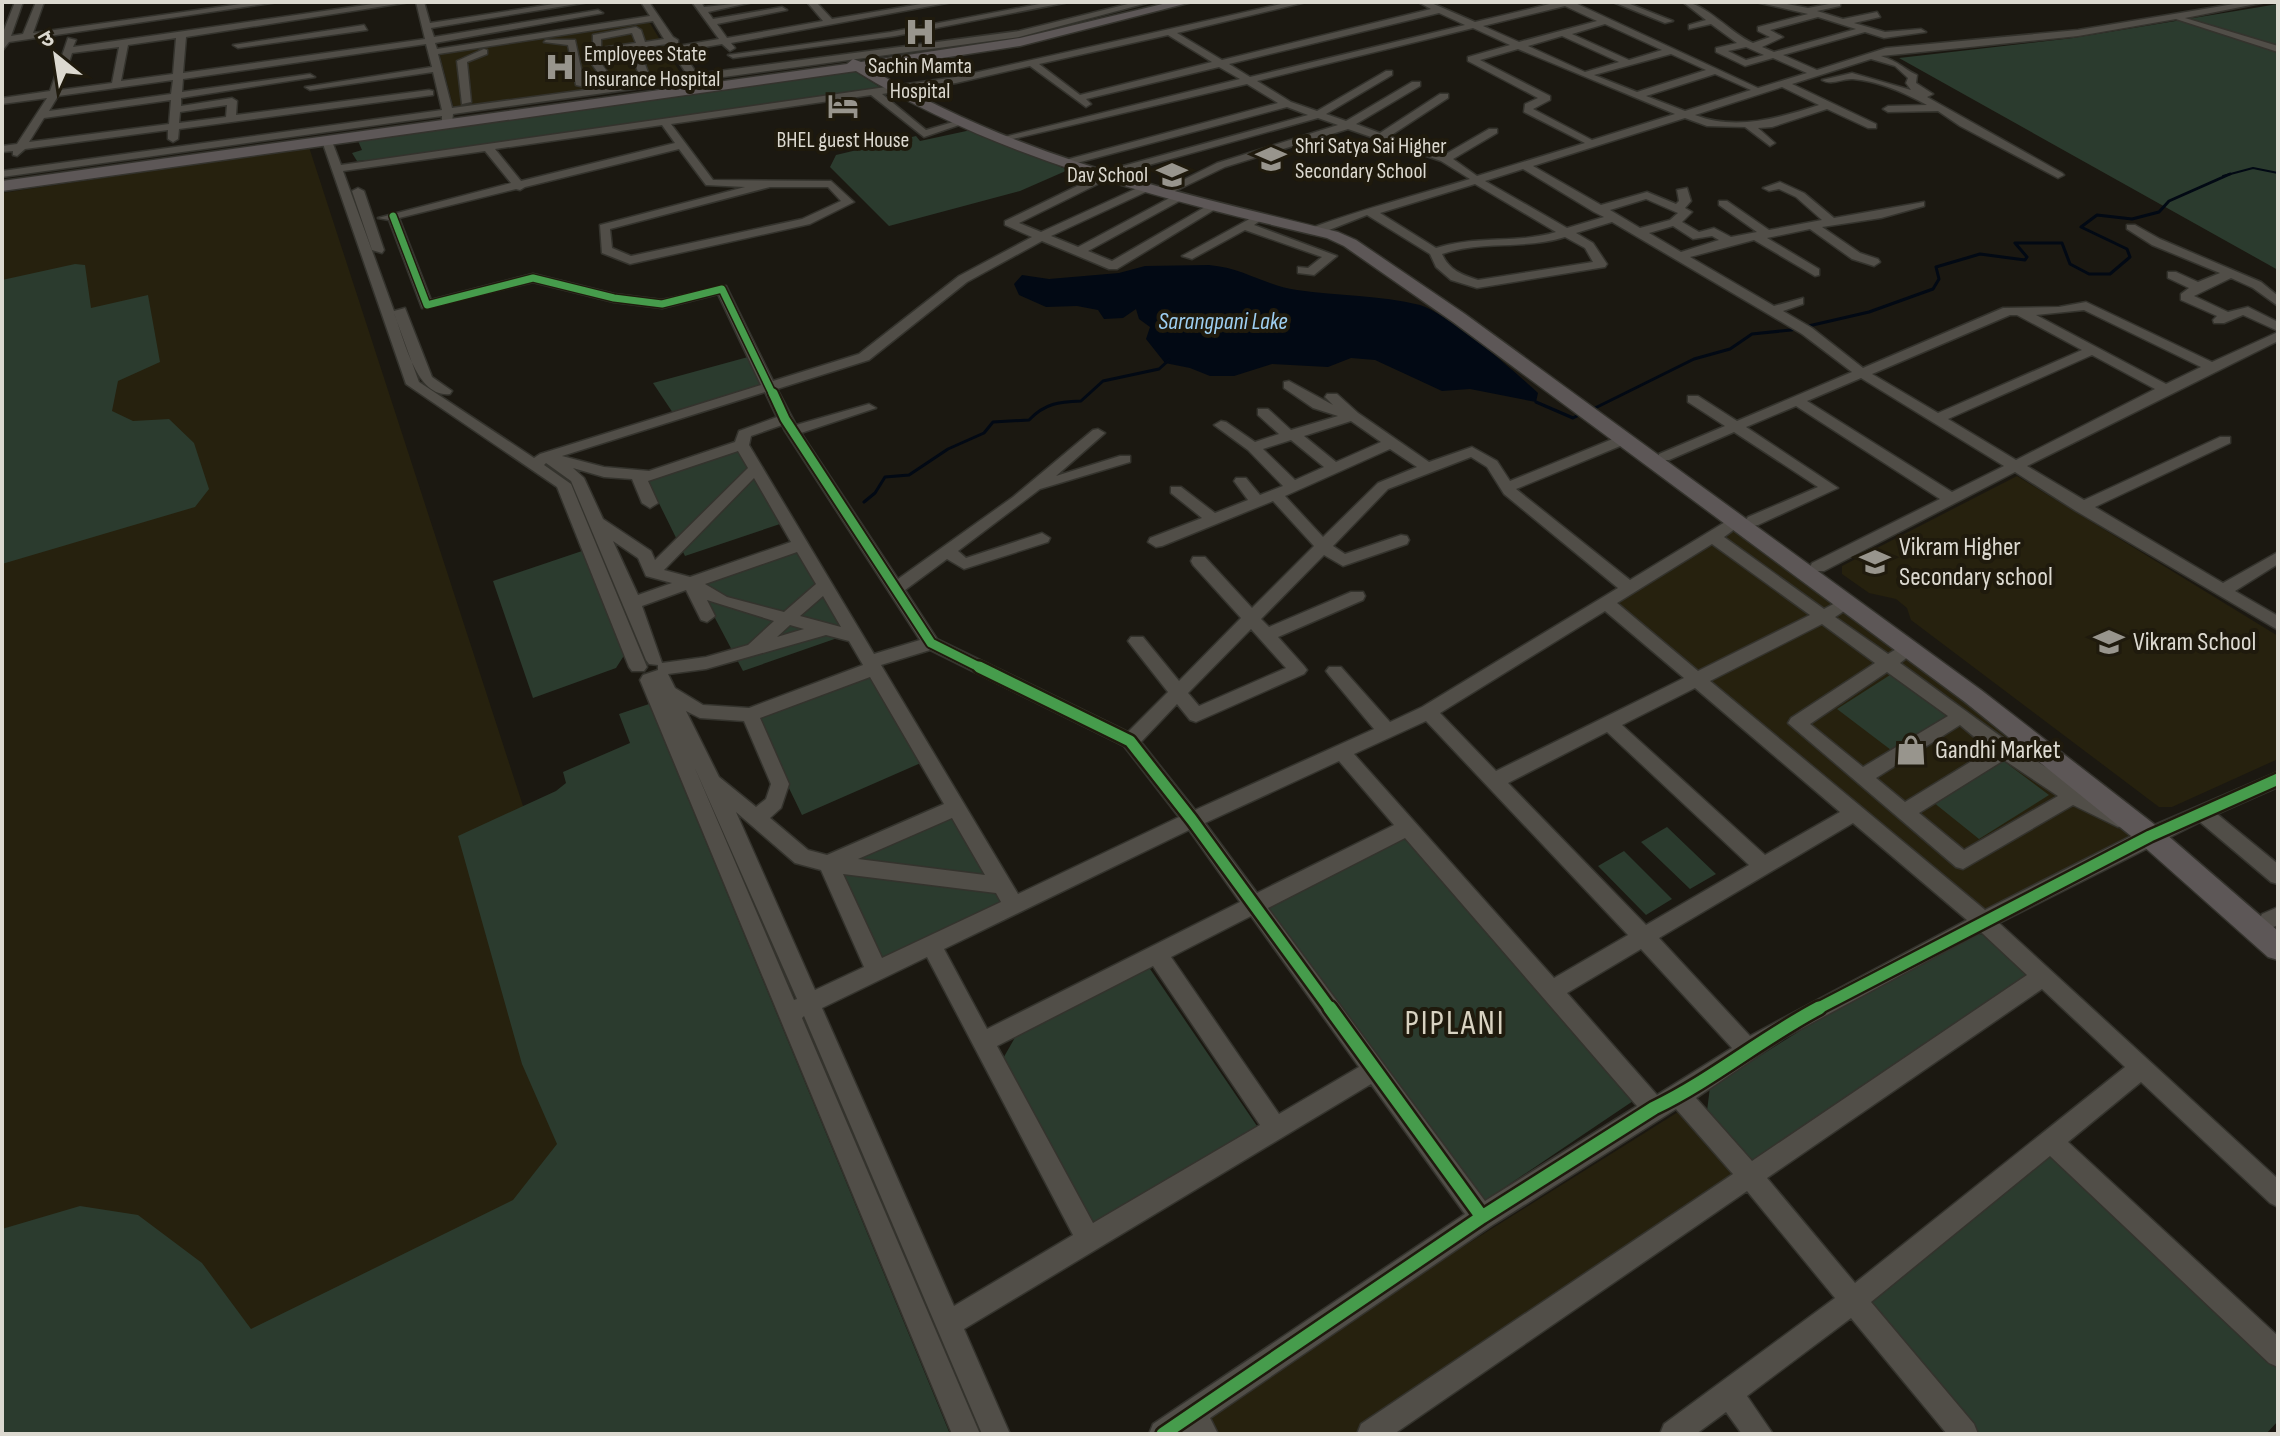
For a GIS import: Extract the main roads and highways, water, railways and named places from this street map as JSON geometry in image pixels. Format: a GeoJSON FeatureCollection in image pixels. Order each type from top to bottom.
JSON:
{"type":"FeatureCollection","features":[{"type":"Feature","properties":{"kind":"main road"},"geometry":{"type":"LineString","coordinates":[[444,116],[1015,39],[1120,8],[1170,2]]}},
{"type":"Feature","properties":{"kind":"main road"},"geometry":{"type":"LineString","coordinates":[[896,83],[892,68],[907,54],[1020,42],[1186,2]]}},
{"type":"Feature","properties":{"kind":"main road"},"geometry":{"type":"LineString","coordinates":[[3,179],[331,138],[444,116],[694,77],[860,62],[958,119],[1008,139],[1148,187],[1319,228],[1350,243],[1577,398],[1744,522],[1818,567],[1985,690],[2157,833],[2278,948]]}},
{"type":"Feature","properties":{"kind":"main road"},"geometry":{"type":"LineString","coordinates":[[3,179],[331,138]]}},
{"type":"Feature","properties":{"kind":"main road"},"geometry":{"type":"LineString","coordinates":[[1008,139],[1110,174],[1216,205],[1319,228]]}},
{"type":"Feature","properties":{"kind":"main road"},"geometry":{"type":"LineString","coordinates":[[1617,429],[1664,457],[1847,604],[2275,921]]}},
{"type":"Feature","properties":{"kind":"water","name":"Sarangpani Lake"},"geometry":{"type":"Polygon","coordinates":[[[1209,265],[1286,288],[1390,299],[1432,310],[1498,358],[1538,393],[1536,402],[1470,389],[1442,391],[1375,360],[1351,358],[1328,367],[1272,364],[1234,376],[1210,376],[1165,363],[1146,339],[1150,327],[1139,319],[1136,309],[1123,318],[1104,319],[1098,310],[1077,306],[1046,307],[1019,295],[1014,284],[1022,275],[1049,279],[1119,273],[1145,266],[1209,265]]]}},
{"type":"Feature","properties":{"kind":"waterway"},"geometry":{"type":"LineString","coordinates":[[2229,174],[2253,168],[2278,173]]}},
{"type":"Feature","properties":{"kind":"waterway"},"geometry":{"type":"LineString","coordinates":[[1589,411],[1694,359],[1730,349],[1752,334],[1791,330],[1869,312],[1933,289],[1939,279],[1936,267],[1980,254],[2025,260],[2027,257],[2015,243],[2062,243],[2070,264],[2089,274],[2110,274],[2130,257],[2127,249],[2081,227],[2097,215],[2132,219],[2159,212],[2169,201],[2229,174]]}},
{"type":"Feature","properties":{"kind":"waterway"},"geometry":{"type":"LineString","coordinates":[[2223,176],[2229,174]]}},
{"type":"Feature","properties":{"kind":"waterway"},"geometry":{"type":"LineString","coordinates":[[864,502],[875,493],[885,477],[909,475],[948,449],[984,433],[993,422],[1029,420],[1053,404],[1081,401],[1103,381],[1159,369],[1169,360]]}},
{"type":"Feature","properties":{"kind":"waterway"},"geometry":{"type":"LineString","coordinates":[[1536,402],[1573,418],[1581,414]]}},
{"type":"Feature","properties":{"kind":"place","name":"Sachin Mamta Hospital"},"geometry":{"type":"Point","coordinates":[920,32]}},
{"type":"Feature","properties":{"kind":"place","name":"Employees State Insurance Hospital"},"geometry":{"type":"Point","coordinates":[560,67]}},
{"type":"Feature","properties":{"kind":"place","name":"BHEL guest House"},"geometry":{"type":"Point","coordinates":[843,106]}},
{"type":"Feature","properties":{"kind":"place","name":"Shri Satya Sai Higher Secondary School"},"geometry":{"type":"Point","coordinates":[1271,159]}},
{"type":"Feature","properties":{"kind":"place","name":"Dav School"},"geometry":{"type":"Point","coordinates":[1172,175]}},
{"type":"Feature","properties":{"kind":"place","name":"Vikram Higher Secondary school"},"geometry":{"type":"Point","coordinates":[1875,562]}},
{"type":"Feature","properties":{"kind":"place","name":"Vikram School"},"geometry":{"type":"Point","coordinates":[2109,642]}},
{"type":"Feature","properties":{"kind":"place","name":"Gandhi Market"},"geometry":{"type":"Point","coordinates":[1911,750]}},
{"type":"Feature","properties":{"kind":"district","name":"PIPLANI"},"geometry":{"type":"Point","coordinates":[1455,1023]}}]}
